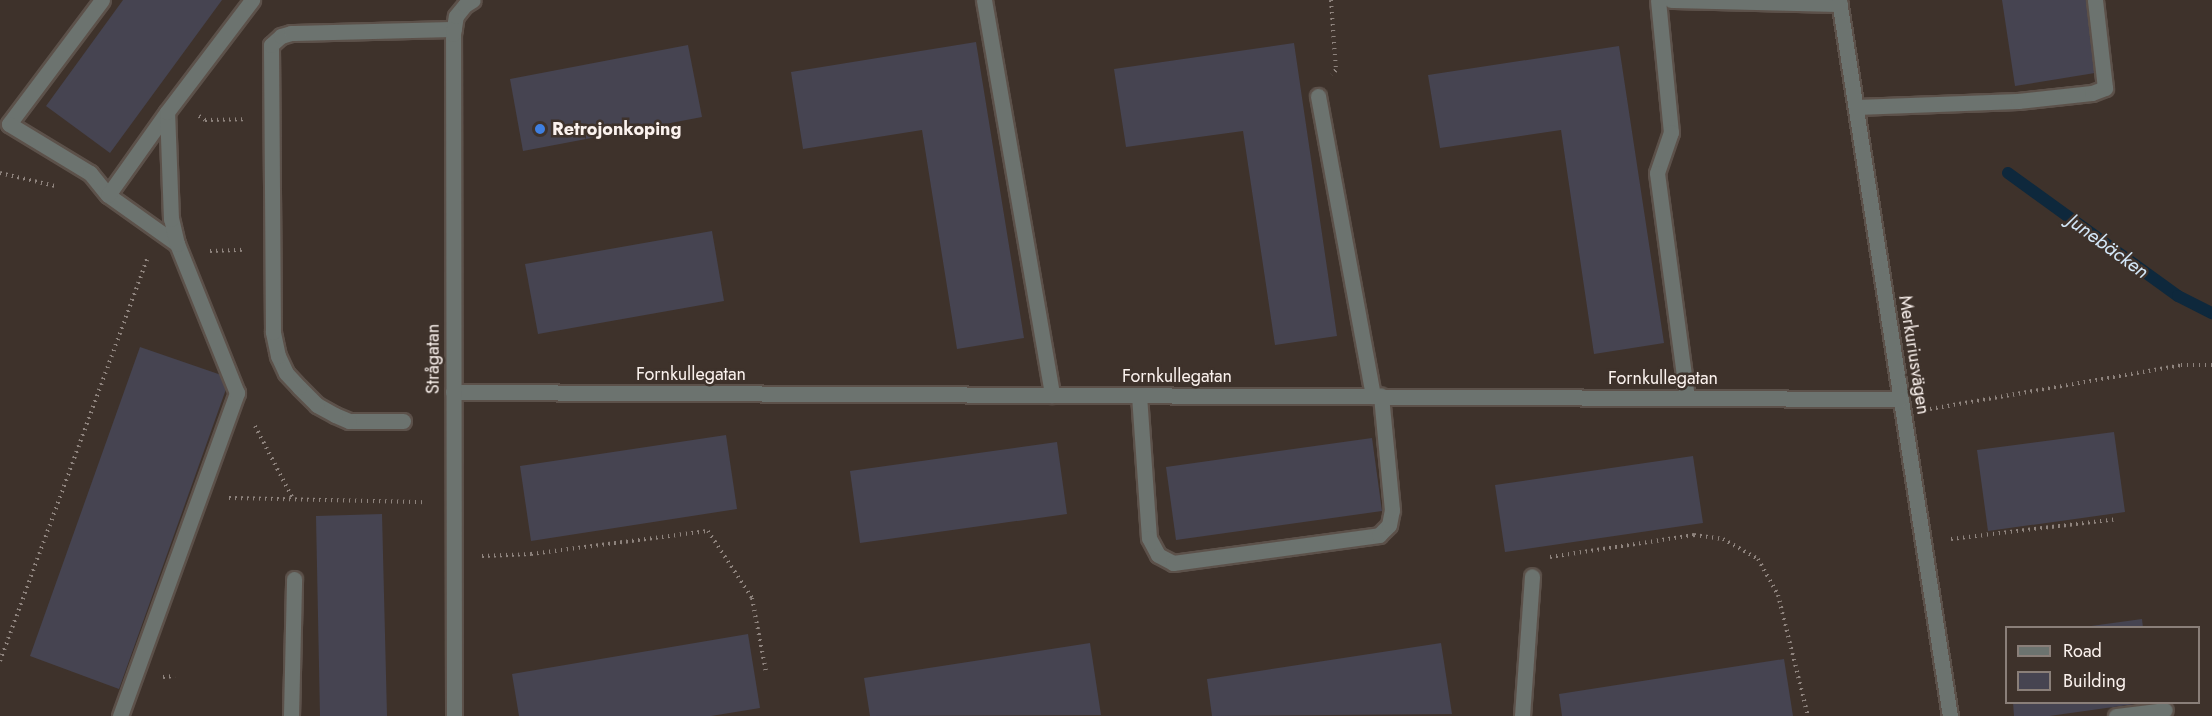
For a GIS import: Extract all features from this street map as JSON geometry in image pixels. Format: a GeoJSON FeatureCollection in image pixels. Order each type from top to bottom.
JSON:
{"type":"FeatureCollection","features":[{"type":"Feature","properties":{"kind":"street"},"geometry":{"type":"LineString","coordinates":[[102,0],[9,124],[90,173],[108,195],[178,248]]}},
{"type":"Feature","properties":{"kind":"street"},"geometry":{"type":"LineString","coordinates":[[108,195],[167,112],[252,0]]}},
{"type":"Feature","properties":{"kind":"street"},"geometry":{"type":"LineString","coordinates":[[984,0],[1052,395]]}},
{"type":"Feature","properties":{"kind":"street"},"geometry":{"type":"LineString","coordinates":[[1658,0],[1671,132],[1657,173],[1687,398]]}},
{"type":"Feature","properties":{"kind":"street"},"geometry":{"type":"LineString","coordinates":[[1671,0],[1840,2]]}},
{"type":"Feature","properties":{"kind":"street"},"geometry":{"type":"LineString","coordinates":[[1856,107],[2018,101],[2092,93],[2105,88],[2095,0]]}},
{"type":"Feature","properties":{"kind":"street","name":"Strågatan"},"geometry":{"type":"LineString","coordinates":[[454,716],[454,28],[456,16],[465,2]]}},
{"type":"Feature","properties":{"kind":"street","name":"Merkuriusvägen"},"geometry":{"type":"LineString","coordinates":[[1840,2],[1950,716]]}},
{"type":"Feature","properties":{"kind":"street"},"geometry":{"type":"LineString","coordinates":[[404,421],[349,421],[335,415],[317,405],[286,373],[278,356],[273,332],[271,45],[281,36],[454,28]]}},
{"type":"Feature","properties":{"kind":"street"},"geometry":{"type":"LineString","coordinates":[[1139,395],[1149,538],[1158,555],[1173,562],[1379,534],[1389,525],[1392,510],[1377,396],[1318,96]]}},
{"type":"Feature","properties":{"kind":"street"},"geometry":{"type":"LineString","coordinates":[[120,716],[237,393],[178,248],[171,219],[167,112]]}},
{"type":"Feature","properties":{"kind":"street","name":"Fornkullegatan"},"geometry":{"type":"LineString","coordinates":[[453,392],[1687,398],[1902,406]]}},
{"type":"Feature","properties":{"kind":"street"},"geometry":{"type":"LineString","coordinates":[[1522,716],[1532,576]]}},
{"type":"Feature","properties":{"kind":"street"},"geometry":{"type":"LineString","coordinates":[[291,716],[294,579]]}},
{"type":"Feature","properties":{"kind":"street"},"geometry":{"type":"LineString","coordinates":[[2116,716],[2165,709]]}},
{"type":"Feature","properties":{"kind":"path"},"geometry":{"type":"LineString","coordinates":[[1318,96],[1322,83],[1336,70],[1330,0]]}},
{"type":"Feature","properties":{"kind":"path"},"geometry":{"type":"LineString","coordinates":[[178,98],[205,120],[270,118]]}},
{"type":"Feature","properties":{"kind":"path"},"geometry":{"type":"LineString","coordinates":[[0,661],[157,230]]}},
{"type":"Feature","properties":{"kind":"path"},"geometry":{"type":"LineString","coordinates":[[178,248],[272,250]]}},
{"type":"Feature","properties":{"kind":"path"},"geometry":{"type":"LineString","coordinates":[[1902,406],[2181,365],[2212,365]]}},
{"type":"Feature","properties":{"kind":"path"},"geometry":{"type":"LineString","coordinates":[[237,393],[293,500]]}},
{"type":"Feature","properties":{"kind":"path"},"geometry":{"type":"LineString","coordinates":[[199,497],[453,503]]}},
{"type":"Feature","properties":{"kind":"path"},"geometry":{"type":"LineString","coordinates":[[1923,542],[2118,519]]}},
{"type":"Feature","properties":{"kind":"path"},"geometry":{"type":"LineString","coordinates":[[454,557],[531,554],[708,531],[752,598],[766,672]]}},
{"type":"Feature","properties":{"kind":"path"},"geometry":{"type":"LineString","coordinates":[[1532,576],[1544,558],[1694,535],[1723,539],[1758,559],[1778,595],[1808,716]]}},
{"type":"Feature","properties":{"kind":"building"},"geometry":{"type":"Polygon","coordinates":[[[123,0],[222,0],[110,153],[46,106],[123,0]]]}},
{"type":"Feature","properties":{"kind":"building"},"geometry":{"type":"Polygon","coordinates":[[[2002,0],[2089,0],[2101,72],[2015,86],[2002,0]]]}},
{"type":"Feature","properties":{"kind":"building"},"geometry":{"type":"Polygon","coordinates":[[[976,42],[1024,338],[957,349],[922,130],[803,149],[791,72],[976,42]]]}},
{"type":"Feature","properties":{"kind":"building"},"geometry":{"type":"Polygon","coordinates":[[[1294,43],[1337,336],[1275,345],[1243,131],[1126,147],[1114,69],[1294,43]]]}},
{"type":"Feature","properties":{"kind":"building"},"geometry":{"type":"Polygon","coordinates":[[[688,45],[702,117],[523,151],[510,79],[688,45]]]}},
{"type":"Feature","properties":{"kind":"building"},"geometry":{"type":"Polygon","coordinates":[[[1619,46],[1664,343],[1594,354],[1561,130],[1440,148],[1428,75],[1619,46]]]}},
{"type":"Feature","properties":{"kind":"building"},"geometry":{"type":"Polygon","coordinates":[[[712,231],[724,301],[538,334],[525,264],[712,231]]]}},
{"type":"Feature","properties":{"kind":"building"},"geometry":{"type":"Polygon","coordinates":[[[140,347],[230,378],[119,689],[30,656],[140,347]]]}},
{"type":"Feature","properties":{"kind":"building"},"geometry":{"type":"Polygon","coordinates":[[[2114,432],[2125,512],[1988,531],[1977,450],[2114,432]]]}},
{"type":"Feature","properties":{"kind":"building"},"geometry":{"type":"Polygon","coordinates":[[[726,435],[737,509],[531,541],[520,466],[726,435]]]}},
{"type":"Feature","properties":{"kind":"building"},"geometry":{"type":"Polygon","coordinates":[[[1372,438],[1382,511],[1176,540],[1166,467],[1372,438]]]}},
{"type":"Feature","properties":{"kind":"building"},"geometry":{"type":"Polygon","coordinates":[[[1057,442],[1067,514],[860,543],[850,471],[1057,442]]]}},
{"type":"Feature","properties":{"kind":"building"},"geometry":{"type":"Polygon","coordinates":[[[1693,456],[1703,523],[1505,552],[1495,485],[1693,456]]]}},
{"type":"Feature","properties":{"kind":"building"},"geometry":{"type":"Polygon","coordinates":[[[382,514],[387,716],[320,716],[316,516],[382,514]]]}},
{"type":"Feature","properties":{"kind":"building"},"geometry":{"type":"Polygon","coordinates":[[[2142,619],[2143,626],[2091,626],[2142,619]]]}},
{"type":"Feature","properties":{"kind":"building"},"geometry":{"type":"Polygon","coordinates":[[[748,634],[760,708],[711,716],[519,716],[512,674],[748,634]]]}},
{"type":"Feature","properties":{"kind":"building"},"geometry":{"type":"Polygon","coordinates":[[[1090,643],[1101,715],[870,716],[864,678],[1090,643]]]}},
{"type":"Feature","properties":{"kind":"building"},"geometry":{"type":"Polygon","coordinates":[[[1441,643],[1452,714],[1212,716],[1207,679],[1441,643]]]}},
{"type":"Feature","properties":{"kind":"building"},"geometry":{"type":"Polygon","coordinates":[[[1784,659],[1793,716],[1562,716],[1559,694],[1784,659]]]}},
{"type":"Feature","properties":{"kind":"building"},"geometry":{"type":"Polygon","coordinates":[[[2013,704],[2135,704],[2049,716],[2014,716],[2013,704]]]}},
{"type":"Feature","properties":{"kind":"waterway","name":"Junebäcken"},"geometry":{"type":"LineString","coordinates":[[2008,173],[2178,296],[2212,313]]}},
{"type":"Feature","properties":{"kind":"place","name":"Retrojonkoping"},"geometry":{"type":"Point","coordinates":[540,129]}}]}
